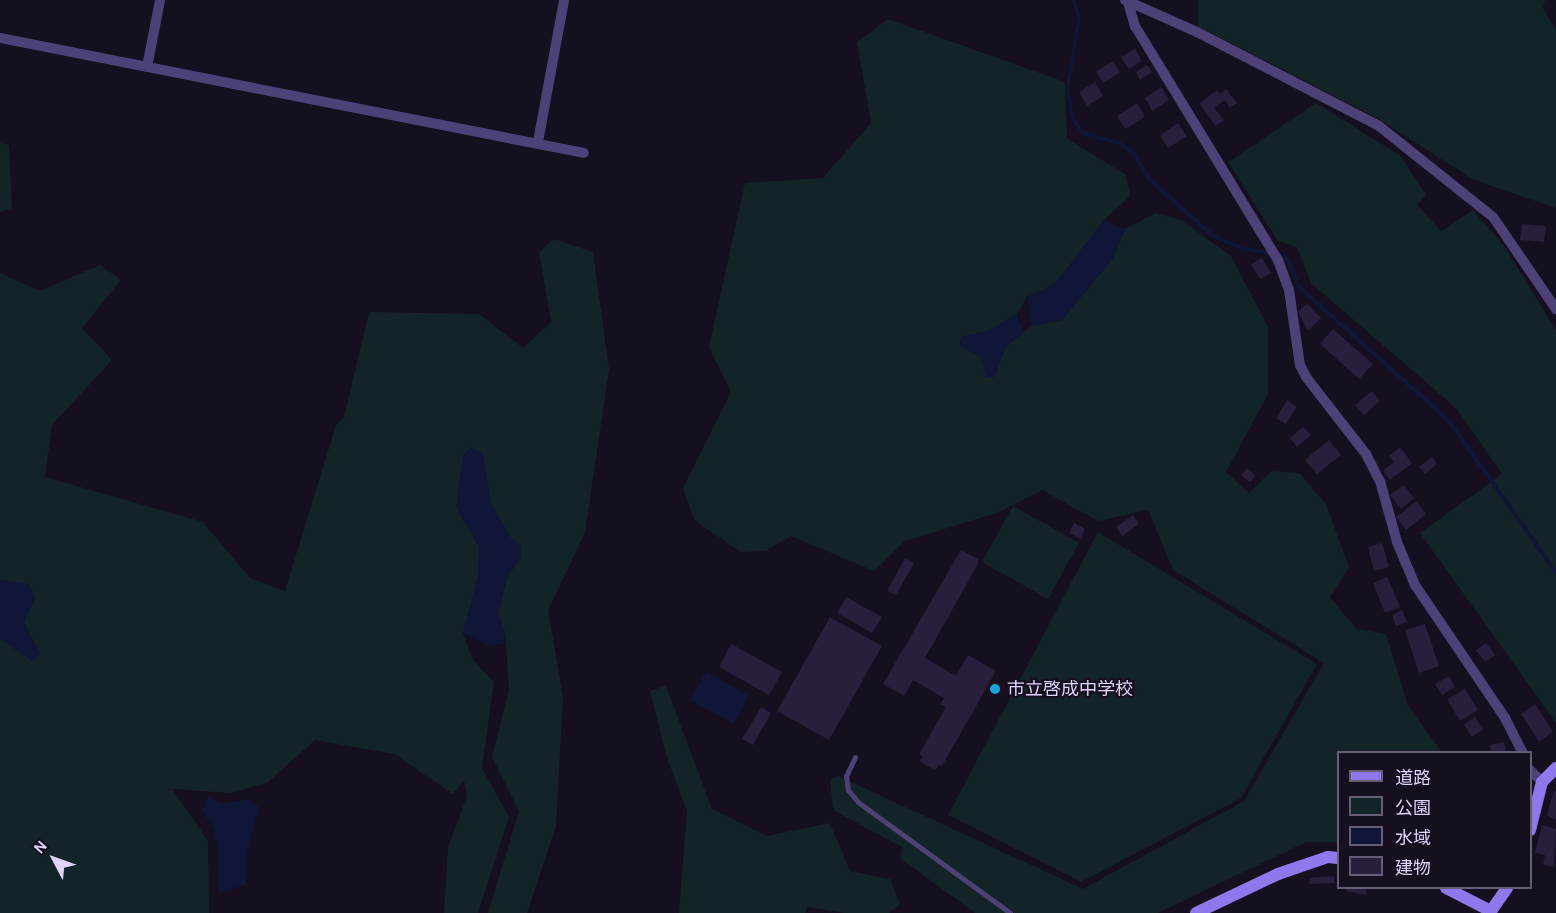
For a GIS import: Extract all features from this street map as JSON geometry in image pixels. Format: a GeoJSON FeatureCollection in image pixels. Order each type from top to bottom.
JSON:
{"type":"FeatureCollection","features":[{"type":"Feature","properties":{"kind":"street"},"geometry":{"type":"LineString","coordinates":[[147,67],[160,0]]}},
{"type":"Feature","properties":{"kind":"street"},"geometry":{"type":"LineString","coordinates":[[538,142],[564,0]]}},
{"type":"Feature","properties":{"kind":"street"},"geometry":{"type":"LineString","coordinates":[[1126,1],[1135,26],[1278,260],[1289,290],[1300,365],[1306,377],[1366,454],[1380,481],[1397,542],[1415,585],[1505,718],[1521,751]]}},
{"type":"Feature","properties":{"kind":"street"},"geometry":{"type":"LineString","coordinates":[[1126,1],[1197,32],[1379,126],[1493,217],[1556,309]]}},
{"type":"Feature","properties":{"kind":"street"},"geometry":{"type":"LineString","coordinates":[[0,38],[538,142],[584,153]]}},
{"type":"Feature","properties":{"kind":"street"},"geometry":{"type":"LineString","coordinates":[[1532,822],[1542,782],[1556,768]]}},
{"type":"Feature","properties":{"kind":"street"},"geometry":{"type":"LineString","coordinates":[[1532,772],[1542,782]]}},
{"type":"Feature","properties":{"kind":"street"},"geometry":{"type":"LineString","coordinates":[[1196,913],[1278,874],[1328,857],[1337,858]]}},
{"type":"Feature","properties":{"kind":"street"},"geometry":{"type":"LineString","coordinates":[[1448,889],[1490,912],[1506,889]]}},
{"type":"Feature","properties":{"kind":"lane"},"geometry":{"type":"LineString","coordinates":[[855,757],[846,776],[848,790],[858,802],[1010,913]]}},
{"type":"Feature","properties":{"kind":"green space"},"geometry":{"type":"Polygon","coordinates":[[[1198,0],[1545,0],[1543,8],[1556,30],[1556,208],[1472,179],[1379,119],[1198,26],[1198,0]]]}},
{"type":"Feature","properties":{"kind":"green space"},"geometry":{"type":"Polygon","coordinates":[[[888,19],[1065,82],[1067,138],[1126,175],[1130,196],[1104,220],[1056,283],[1027,297],[1017,314],[988,331],[961,337],[960,346],[980,356],[994,377],[1006,346],[1032,326],[1062,320],[1113,258],[1125,229],[1156,213],[1181,220],[1231,256],[1268,327],[1268,394],[1226,472],[1249,493],[1271,471],[1299,473],[1326,504],[1349,567],[1330,597],[1356,629],[1386,634],[1408,706],[1441,751],[1337,751],[1337,842],[1306,842],[1158,913],[975,913],[900,858],[902,847],[833,810],[830,780],[838,776],[1083,889],[1244,801],[1324,663],[1173,570],[1148,510],[1098,521],[1042,490],[997,513],[905,541],[874,571],[791,536],[766,551],[741,552],[694,520],[683,488],[731,392],[709,347],[745,183],[823,178],[871,123],[857,42],[888,19]]]}},
{"type":"Feature","properties":{"kind":"green space"},"geometry":{"type":"Polygon","coordinates":[[[1316,103],[1401,156],[1426,195],[1417,205],[1441,231],[1473,210],[1505,247],[1556,330],[1556,723],[1420,533],[1502,474],[1457,409],[1311,283],[1297,247],[1278,241],[1228,162],[1316,103]]]}},
{"type":"Feature","properties":{"kind":"green space"},"geometry":{"type":"Polygon","coordinates":[[[0,143],[9,145],[12,208],[0,212],[0,143]]]}},
{"type":"Feature","properties":{"kind":"green space"},"geometry":{"type":"Polygon","coordinates":[[[554,239],[593,252],[609,369],[585,533],[548,610],[563,698],[556,826],[527,913],[488,913],[519,811],[492,757],[509,689],[505,633],[498,614],[507,578],[510,538],[491,503],[483,455],[456,507],[479,547],[478,577],[463,633],[473,660],[494,682],[482,768],[509,817],[478,913],[444,913],[448,848],[467,796],[464,780],[453,794],[394,754],[315,740],[267,783],[230,793],[172,789],[208,841],[209,913],[0,913],[0,639],[40,654],[24,622],[35,597],[0,580],[0,273],[40,291],[100,265],[121,280],[82,328],[112,360],[52,425],[45,477],[203,522],[250,578],[285,591],[336,425],[344,417],[369,312],[479,314],[523,348],[551,322],[539,252],[554,239]]]}},
{"type":"Feature","properties":{"kind":"green space"},"geometry":{"type":"Polygon","coordinates":[[[1013,506],[1079,543],[1048,599],[982,562],[1013,506]]]}},
{"type":"Feature","properties":{"kind":"green space"},"geometry":{"type":"Polygon","coordinates":[[[1098,532],[1317,664],[1241,798],[1081,882],[948,815],[1098,532]]]}},
{"type":"Feature","properties":{"kind":"green space"},"geometry":{"type":"Polygon","coordinates":[[[666,686],[712,809],[767,836],[830,823],[850,871],[890,879],[900,905],[889,913],[845,913],[807,907],[805,913],[679,913],[687,811],[666,755],[650,691],[666,686]]]}},
{"type":"Feature","properties":{"kind":"water"},"geometry":{"type":"Polygon","coordinates":[[[1104,220],[1125,229],[1113,258],[1062,320],[1032,326],[1027,297],[1056,283],[1104,220]]]}},
{"type":"Feature","properties":{"kind":"water"},"geometry":{"type":"Polygon","coordinates":[[[1017,314],[1024,333],[1006,346],[994,377],[986,378],[980,356],[960,346],[961,337],[988,331],[1017,314]]]}},
{"type":"Feature","properties":{"kind":"water"},"geometry":{"type":"Polygon","coordinates":[[[471,447],[483,454],[491,503],[510,537],[521,545],[521,558],[507,578],[498,614],[505,633],[503,644],[487,645],[463,633],[478,577],[479,547],[456,507],[463,455],[471,447]]]}},
{"type":"Feature","properties":{"kind":"water"},"geometry":{"type":"Polygon","coordinates":[[[0,580],[29,584],[35,597],[24,622],[40,654],[32,661],[0,639],[0,580]]]}},
{"type":"Feature","properties":{"kind":"water"},"geometry":{"type":"Polygon","coordinates":[[[706,671],[749,696],[733,724],[690,700],[706,671]]]}},
{"type":"Feature","properties":{"kind":"water"},"geometry":{"type":"Polygon","coordinates":[[[207,797],[223,804],[248,799],[259,807],[247,852],[246,885],[218,892],[219,852],[213,827],[202,811],[207,797]]]}},
{"type":"Feature","properties":{"kind":"building"},"geometry":{"type":"Polygon","coordinates":[[[1135,49],[1142,61],[1129,69],[1121,57],[1135,49]]]}},
{"type":"Feature","properties":{"kind":"building"},"geometry":{"type":"Polygon","coordinates":[[[1113,61],[1120,73],[1103,83],[1096,71],[1113,61]]]}},
{"type":"Feature","properties":{"kind":"building"},"geometry":{"type":"Polygon","coordinates":[[[1147,65],[1152,72],[1140,80],[1136,72],[1147,65]]]}},
{"type":"Feature","properties":{"kind":"building"},"geometry":{"type":"Polygon","coordinates":[[[1095,82],[1103,96],[1087,106],[1079,92],[1095,82]]]}},
{"type":"Feature","properties":{"kind":"building"},"geometry":{"type":"Polygon","coordinates":[[[1161,87],[1169,100],[1152,111],[1145,98],[1161,87]]]}},
{"type":"Feature","properties":{"kind":"building"},"geometry":{"type":"Polygon","coordinates":[[[1226,89],[1237,103],[1230,108],[1225,100],[1214,108],[1224,120],[1216,126],[1199,104],[1217,90],[1220,94],[1226,89]]]}},
{"type":"Feature","properties":{"kind":"building"},"geometry":{"type":"Polygon","coordinates":[[[1137,103],[1145,117],[1125,129],[1117,116],[1137,103]]]}},
{"type":"Feature","properties":{"kind":"building"},"geometry":{"type":"Polygon","coordinates":[[[1178,123],[1187,136],[1168,148],[1160,135],[1178,123]]]}},
{"type":"Feature","properties":{"kind":"building"},"geometry":{"type":"Polygon","coordinates":[[[1522,224],[1546,226],[1544,242],[1520,240],[1522,224]]]}},
{"type":"Feature","properties":{"kind":"building"},"geometry":{"type":"Polygon","coordinates":[[[1262,258],[1271,273],[1260,279],[1251,264],[1262,258]]]}},
{"type":"Feature","properties":{"kind":"building"},"geometry":{"type":"Polygon","coordinates":[[[1307,303],[1321,318],[1308,331],[1298,312],[1307,303]]]}},
{"type":"Feature","properties":{"kind":"building"},"geometry":{"type":"Polygon","coordinates":[[[1333,329],[1373,364],[1359,379],[1320,344],[1333,329]]]}},
{"type":"Feature","properties":{"kind":"building"},"geometry":{"type":"Polygon","coordinates":[[[1372,391],[1380,401],[1364,415],[1355,405],[1372,391]]]}},
{"type":"Feature","properties":{"kind":"building"},"geometry":{"type":"Polygon","coordinates":[[[1287,400],[1297,407],[1286,424],[1276,418],[1287,400]]]}},
{"type":"Feature","properties":{"kind":"building"},"geometry":{"type":"Polygon","coordinates":[[[1303,427],[1311,435],[1297,447],[1290,438],[1303,427]]]}},
{"type":"Feature","properties":{"kind":"building"},"geometry":{"type":"Polygon","coordinates":[[[1329,440],[1341,455],[1317,474],[1305,460],[1329,440]]]}},
{"type":"Feature","properties":{"kind":"building"},"geometry":{"type":"Polygon","coordinates":[[[1400,447],[1412,463],[1390,480],[1383,471],[1394,462],[1389,456],[1400,447]]]}},
{"type":"Feature","properties":{"kind":"building"},"geometry":{"type":"Polygon","coordinates":[[[1432,457],[1437,464],[1425,474],[1419,467],[1432,457]]]}},
{"type":"Feature","properties":{"kind":"building"},"geometry":{"type":"Polygon","coordinates":[[[1247,468],[1256,476],[1250,482],[1241,475],[1247,468]]]}},
{"type":"Feature","properties":{"kind":"building"},"geometry":{"type":"Polygon","coordinates":[[[1404,485],[1414,498],[1401,509],[1390,495],[1404,485]]]}},
{"type":"Feature","properties":{"kind":"building"},"geometry":{"type":"Polygon","coordinates":[[[1416,501],[1426,514],[1406,530],[1396,517],[1416,501]]]}},
{"type":"Feature","properties":{"kind":"building"},"geometry":{"type":"Polygon","coordinates":[[[1133,515],[1139,524],[1122,536],[1116,527],[1133,515]]]}},
{"type":"Feature","properties":{"kind":"building"},"geometry":{"type":"Polygon","coordinates":[[[1074,523],[1085,529],[1080,539],[1069,533],[1074,523]]]}},
{"type":"Feature","properties":{"kind":"building"},"geometry":{"type":"Polygon","coordinates":[[[1382,543],[1389,567],[1374,571],[1368,547],[1382,543]]]}},
{"type":"Feature","properties":{"kind":"building"},"geometry":{"type":"Polygon","coordinates":[[[961,550],[978,559],[978,564],[925,658],[956,676],[968,655],[996,671],[942,766],[939,765],[935,770],[919,761],[923,756],[919,754],[946,707],[940,704],[944,698],[913,680],[904,696],[883,684],[961,550]]]}},
{"type":"Feature","properties":{"kind":"building"},"geometry":{"type":"Polygon","coordinates":[[[905,558],[914,563],[896,595],[887,591],[905,558]]]}},
{"type":"Feature","properties":{"kind":"building"},"geometry":{"type":"Polygon","coordinates":[[[1387,577],[1400,607],[1385,613],[1373,583],[1387,577]]]}},
{"type":"Feature","properties":{"kind":"building"},"geometry":{"type":"Polygon","coordinates":[[[846,597],[882,617],[872,633],[837,613],[846,597]]]}},
{"type":"Feature","properties":{"kind":"building"},"geometry":{"type":"Polygon","coordinates":[[[1402,610],[1407,622],[1396,626],[1392,615],[1402,610]]]}},
{"type":"Feature","properties":{"kind":"building"},"geometry":{"type":"Polygon","coordinates":[[[830,617],[882,646],[829,740],[777,711],[830,617]]]}},
{"type":"Feature","properties":{"kind":"building"},"geometry":{"type":"Polygon","coordinates":[[[1425,624],[1439,666],[1419,673],[1405,630],[1425,624]]]}},
{"type":"Feature","properties":{"kind":"building"},"geometry":{"type":"Polygon","coordinates":[[[1486,643],[1495,655],[1485,662],[1476,650],[1486,643]]]}},
{"type":"Feature","properties":{"kind":"building"},"geometry":{"type":"Polygon","coordinates":[[[731,644],[782,672],[769,695],[719,667],[731,644]]]}},
{"type":"Feature","properties":{"kind":"building"},"geometry":{"type":"Polygon","coordinates":[[[1449,676],[1455,687],[1442,695],[1435,684],[1449,676]]]}},
{"type":"Feature","properties":{"kind":"building"},"geometry":{"type":"Polygon","coordinates":[[[1465,689],[1478,710],[1460,721],[1447,699],[1465,689]]]}},
{"type":"Feature","properties":{"kind":"building"},"geometry":{"type":"Polygon","coordinates":[[[1535,704],[1553,732],[1539,742],[1521,714],[1535,704]]]}},
{"type":"Feature","properties":{"kind":"building"},"geometry":{"type":"Polygon","coordinates":[[[761,707],[771,713],[753,745],[742,739],[761,707]]]}},
{"type":"Feature","properties":{"kind":"building"},"geometry":{"type":"Polygon","coordinates":[[[1475,717],[1483,730],[1471,737],[1464,724],[1475,717]]]}},
{"type":"Feature","properties":{"kind":"building"},"geometry":{"type":"Polygon","coordinates":[[[1504,742],[1506,751],[1491,751],[1490,745],[1504,742]]]}},
{"type":"Feature","properties":{"kind":"building"},"geometry":{"type":"Polygon","coordinates":[[[1554,790],[1556,791],[1556,820],[1547,815],[1554,790]]]}},
{"type":"Feature","properties":{"kind":"building"},"geometry":{"type":"Polygon","coordinates":[[[1542,825],[1556,829],[1554,867],[1543,865],[1545,855],[1535,853],[1542,825]]]}},
{"type":"Feature","properties":{"kind":"building"},"geometry":{"type":"Polygon","coordinates":[[[1334,876],[1334,883],[1310,884],[1309,878],[1334,876]]]}},
{"type":"Feature","properties":{"kind":"building"},"geometry":{"type":"Polygon","coordinates":[[[1347,889],[1367,889],[1366,895],[1346,891],[1347,889]]]}},
{"type":"Feature","properties":{"kind":"waterway"},"geometry":{"type":"LineString","coordinates":[[1074,0],[1079,19],[1067,91],[1073,119],[1083,133],[1119,143],[1133,152],[1150,180],[1212,235],[1244,249],[1282,255],[1289,261],[1298,286],[1449,421],[1556,572]]}},
{"type":"Feature","properties":{"kind":"place","name":"市立啓成中学校"},"geometry":{"type":"Point","coordinates":[995,689]}}]}
